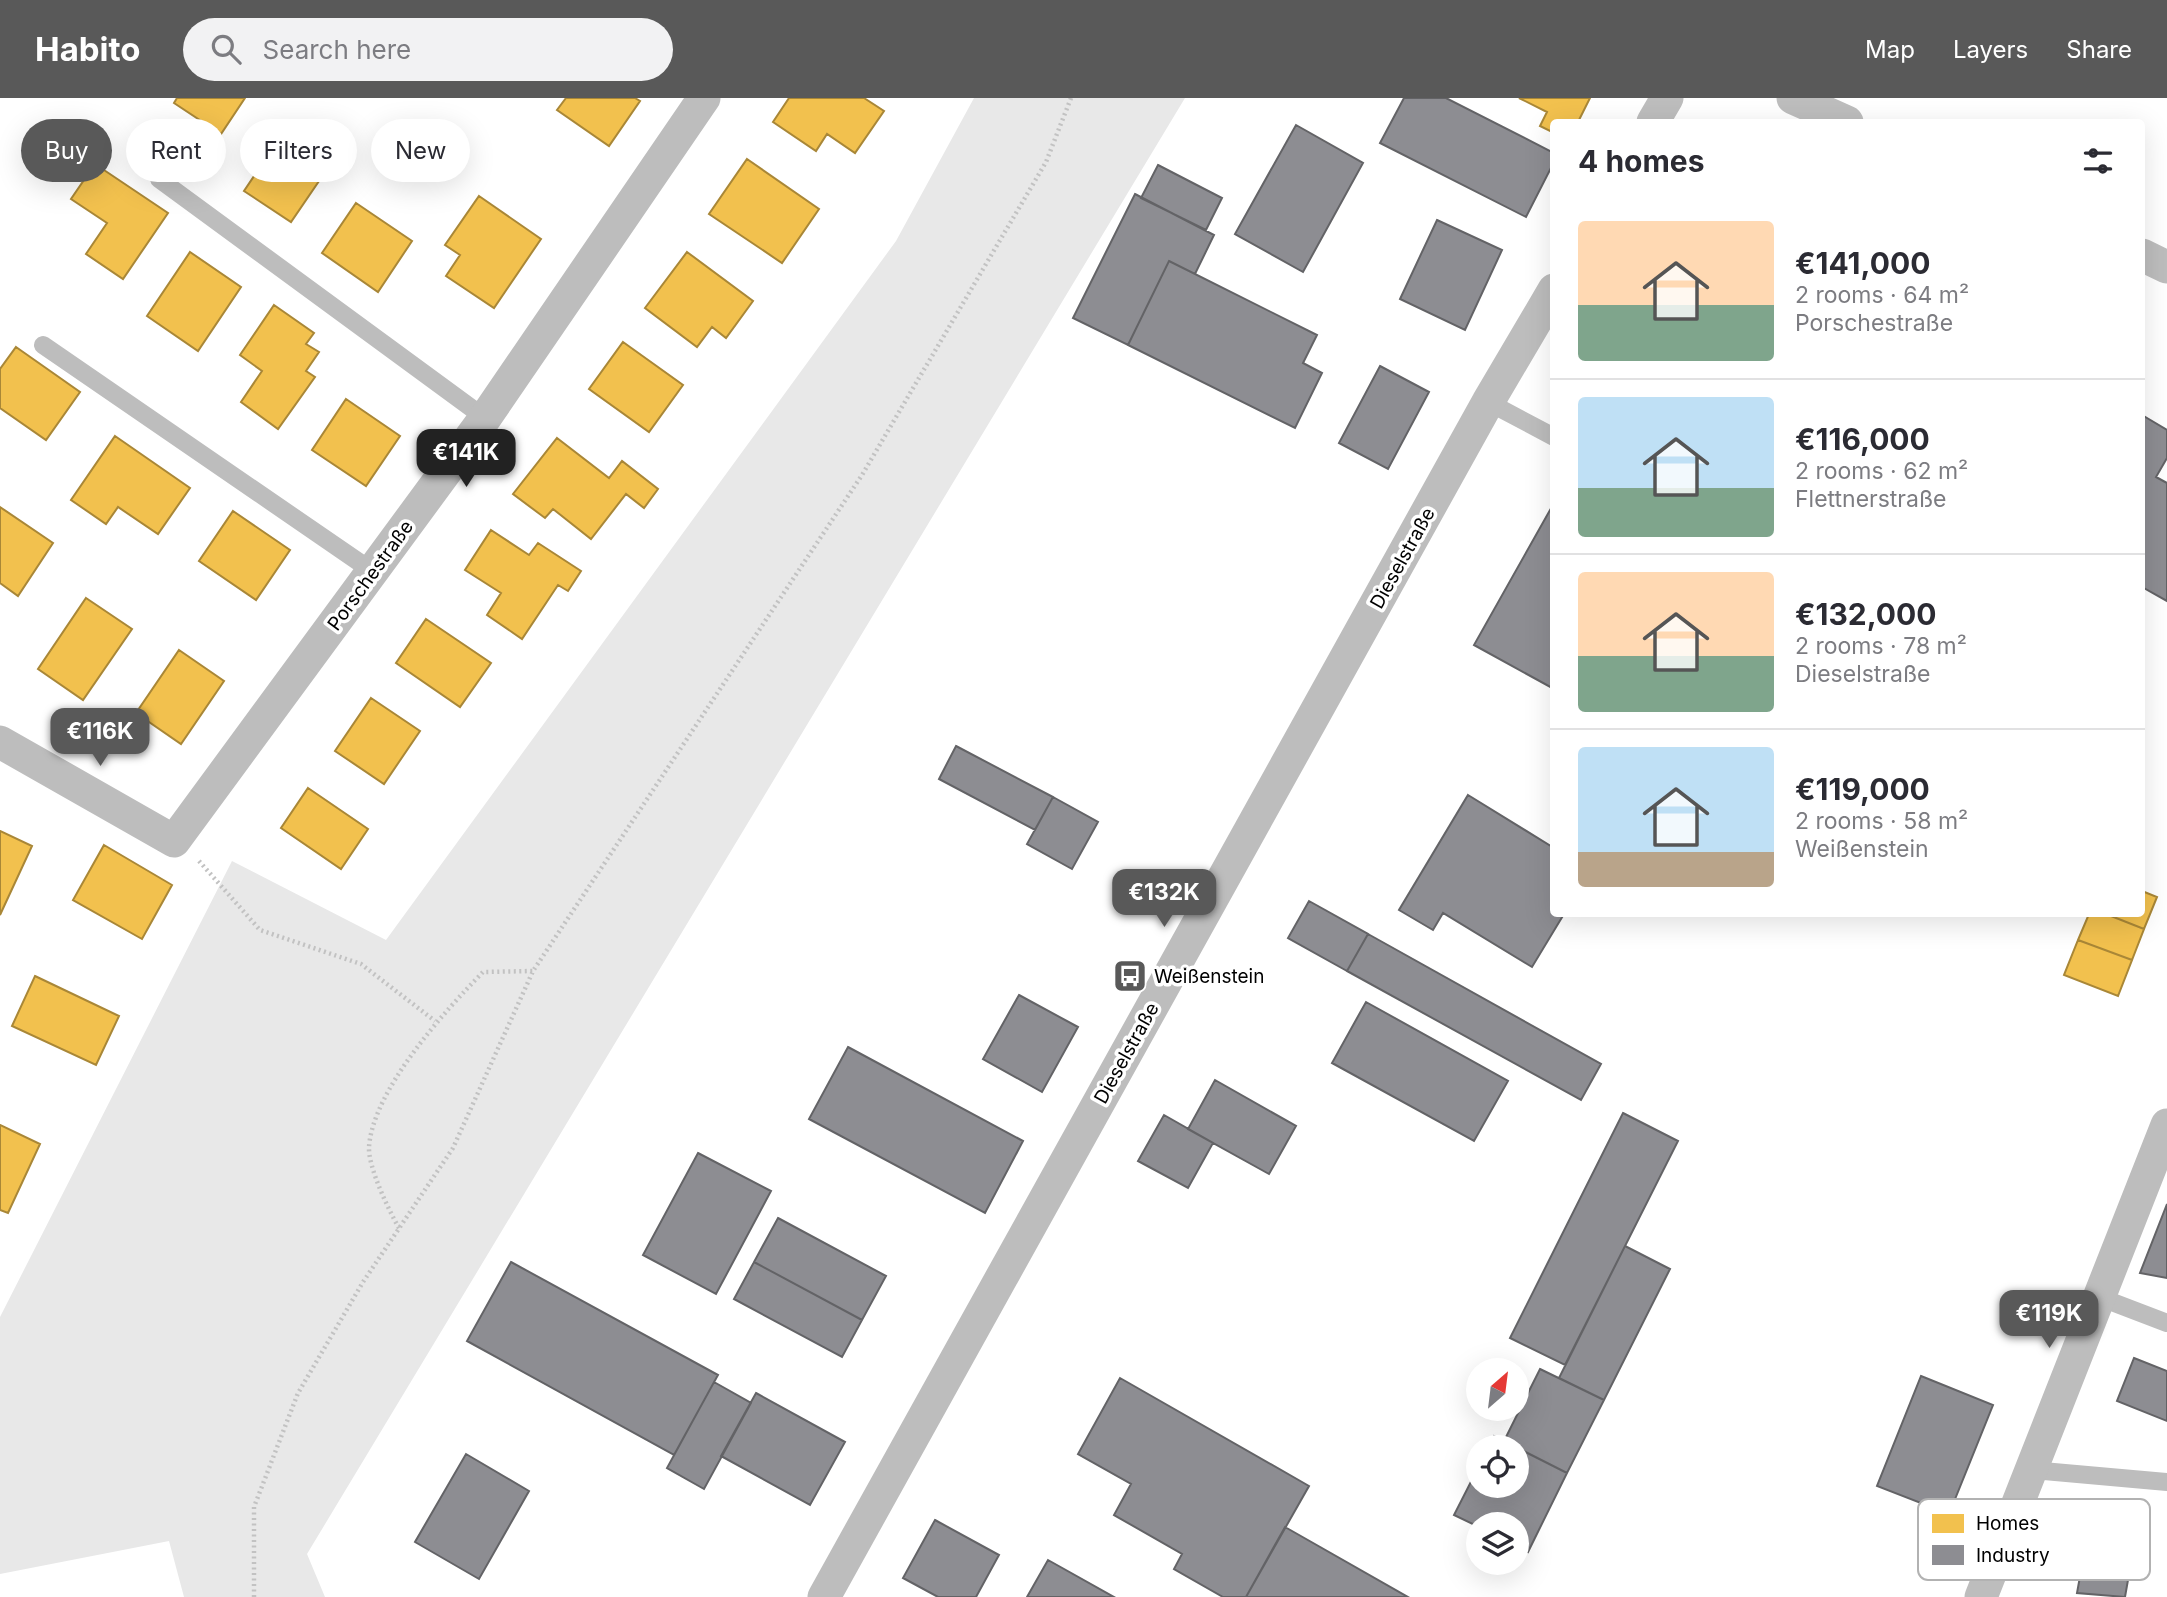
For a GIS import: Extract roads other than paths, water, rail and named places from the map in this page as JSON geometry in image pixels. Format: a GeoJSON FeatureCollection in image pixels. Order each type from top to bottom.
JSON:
{"type":"FeatureCollection","features":[{"type":"Feature","properties":{"kind":"street","name":"Porschestraße"},"geometry":{"type":"LineString","coordinates":[[0,742],[174,841],[485,418],[703,98]]}},
{"type":"Feature","properties":{"kind":"street"},"geometry":{"type":"LineString","coordinates":[[1655,119],[1667,98]]}},
{"type":"Feature","properties":{"kind":"street"},"geometry":{"type":"LineString","coordinates":[[1793,98],[1840,119]]}},
{"type":"Feature","properties":{"kind":"street"},"geometry":{"type":"LineString","coordinates":[[2145,257],[2167,267]]}},
{"type":"Feature","properties":{"kind":"street","name":"Dieselstraße"},"geometry":{"type":"LineString","coordinates":[[824,1597],[1488,402],[1550,297]]}},
{"type":"Feature","properties":{"kind":"street"},"geometry":{"type":"LineString","coordinates":[[2020,1499],[2167,1125]]}},
{"type":"Feature","properties":{"kind":"street"},"geometry":{"type":"LineString","coordinates":[[1981,1597],[1988,1580]]}},
{"type":"Feature","properties":{"kind":"lane"},"geometry":{"type":"LineString","coordinates":[[163,182],[485,418]]}},
{"type":"Feature","properties":{"kind":"lane"},"geometry":{"type":"LineString","coordinates":[[43,345],[372,571]]}},
{"type":"Feature","properties":{"kind":"lane"},"geometry":{"type":"LineString","coordinates":[[1488,402],[1550,435]]}},
{"type":"Feature","properties":{"kind":"lane"},"geometry":{"type":"LineString","coordinates":[[2099,1297],[2167,1323]]}},
{"type":"Feature","properties":{"kind":"lane"},"geometry":{"type":"LineString","coordinates":[[2031,1471],[2167,1482]]}},
{"type":"Feature","properties":{"kind":"place","name":"Weißenstein"},"geometry":{"type":"Point","coordinates":[1130,976]}}]}
